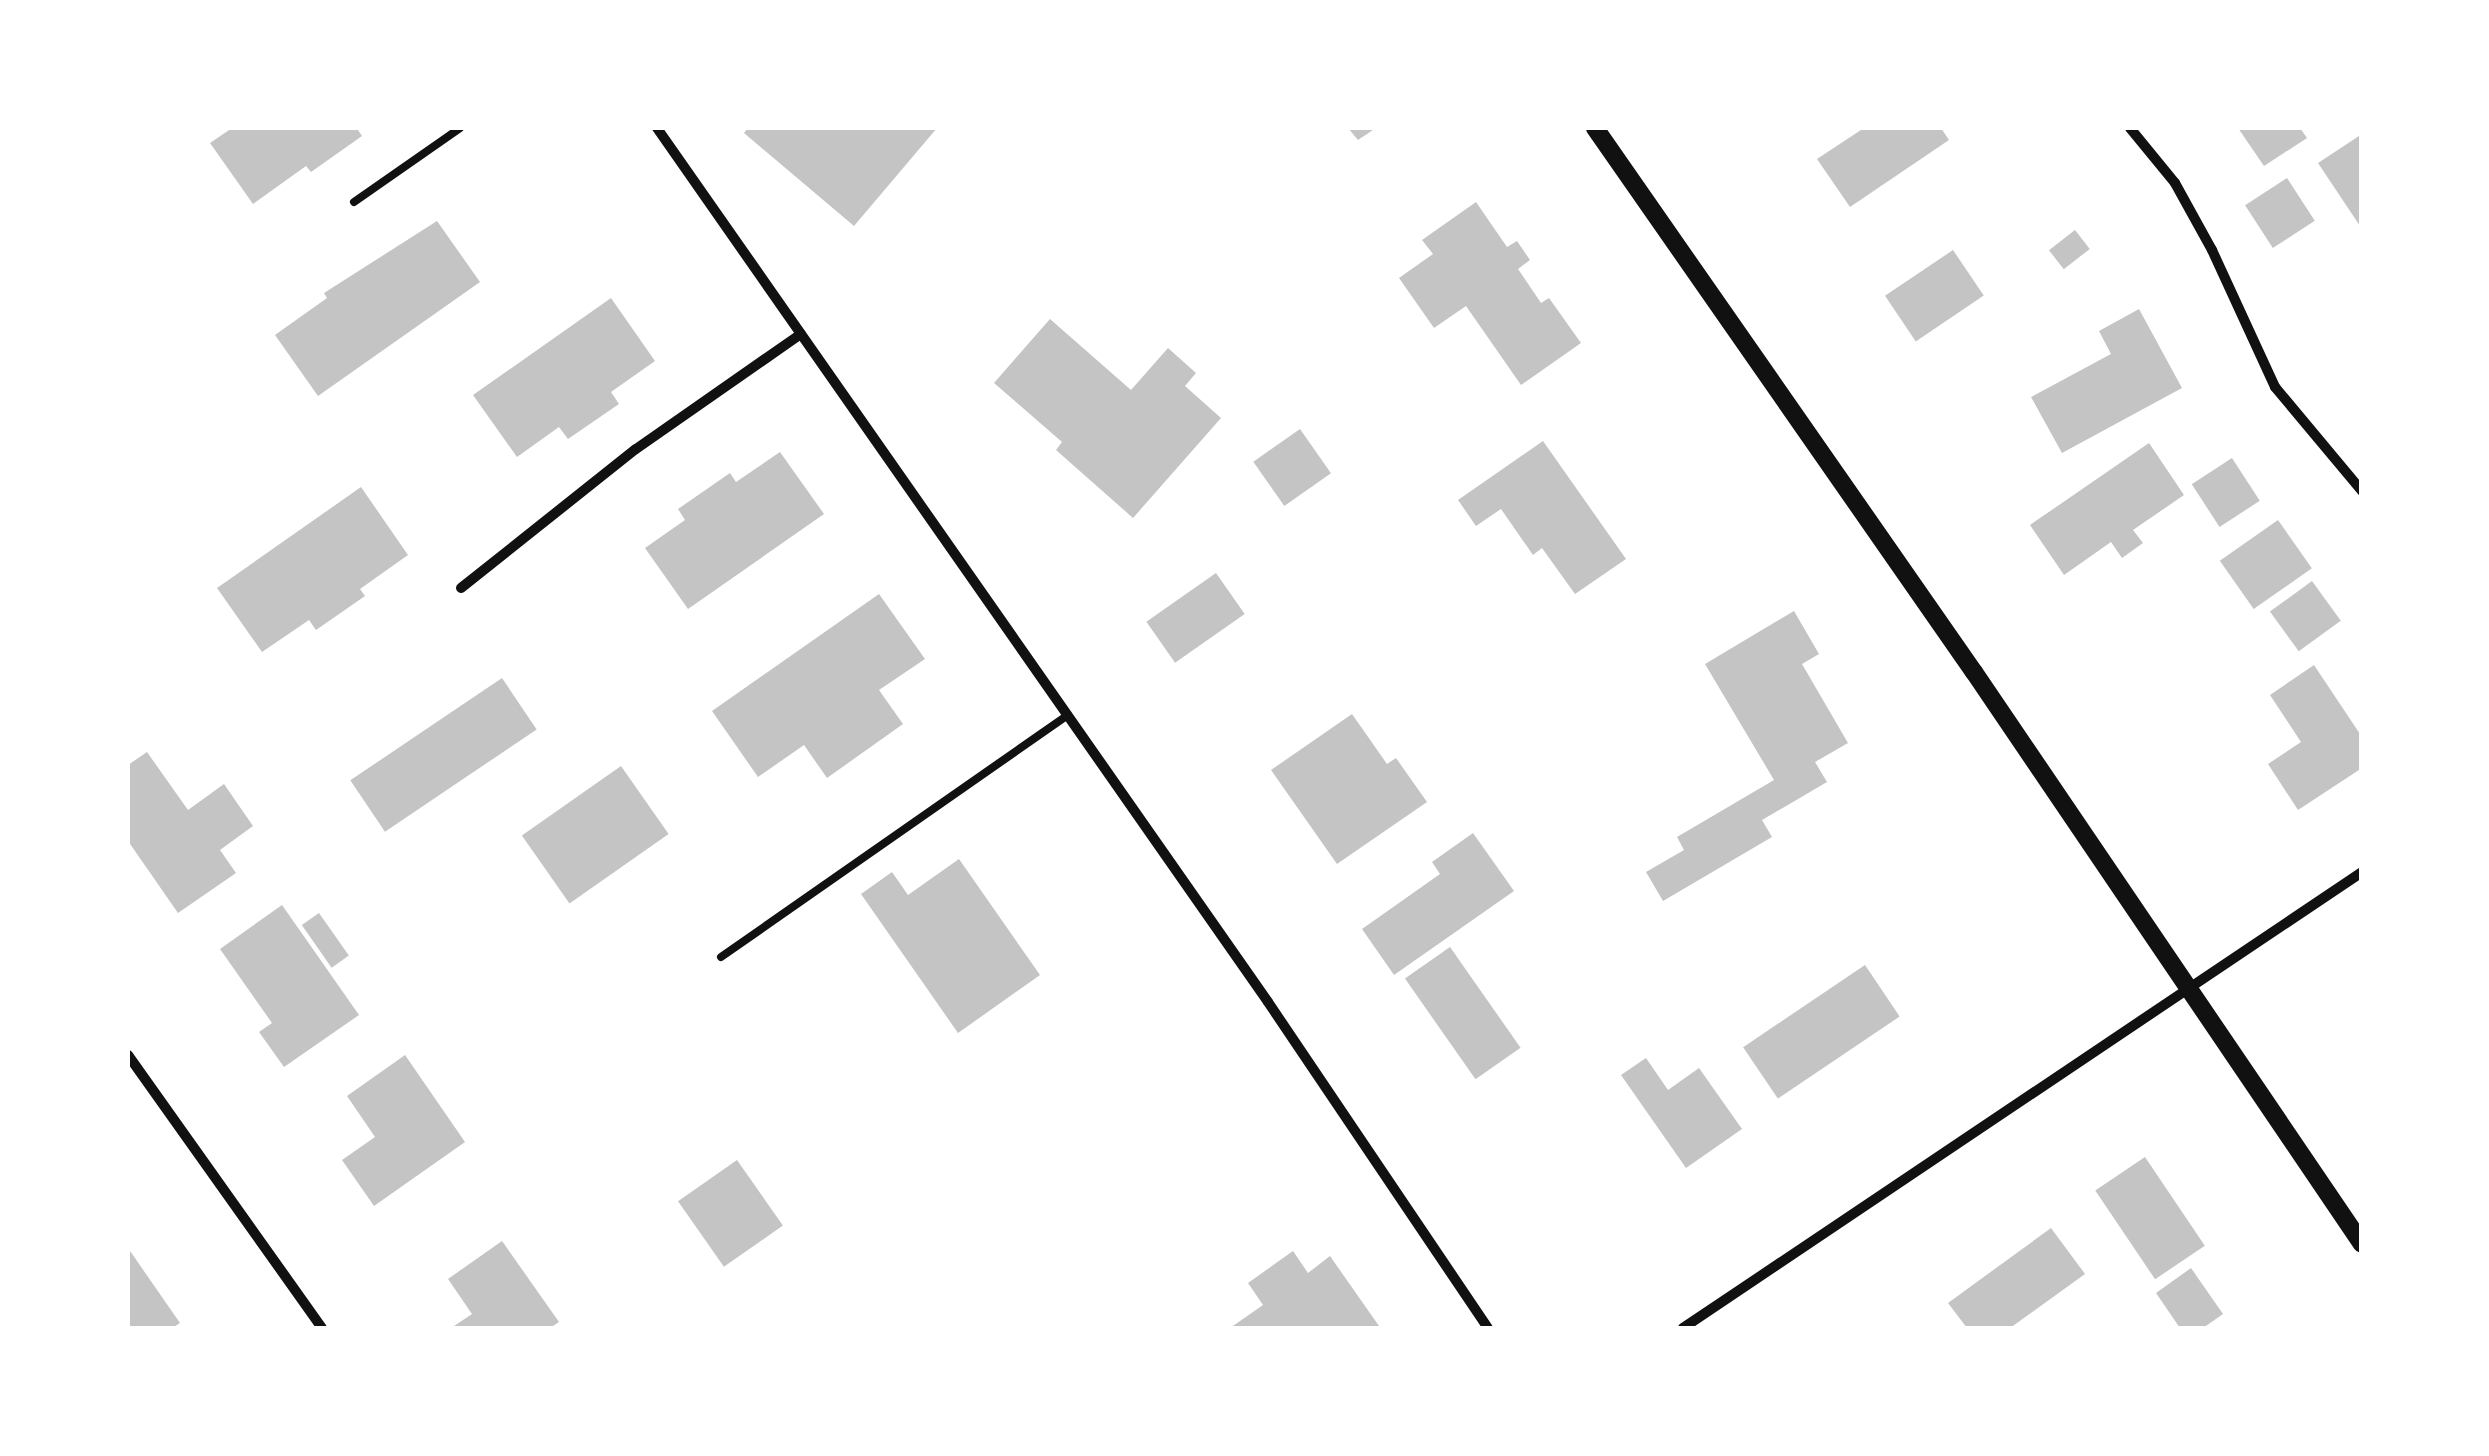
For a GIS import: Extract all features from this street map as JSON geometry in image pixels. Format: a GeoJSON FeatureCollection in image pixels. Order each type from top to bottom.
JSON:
{"type":"FeatureCollection","features":[{"type":"Feature","properties":{"kind":"street"},"geometry":{"type":"LineString","coordinates":[[658,128],[1268,1002],[1488,1328]]}},
{"type":"Feature","properties":{"kind":"street"},"geometry":{"type":"LineString","coordinates":[[1594,128],[1974,672],[2362,1244]]}},
{"type":"Feature","properties":{"kind":"street"},"geometry":{"type":"LineString","coordinates":[[2130,128],[2175,183],[2212,250],[2275,387],[2362,491]]}},
{"type":"Feature","properties":{"kind":"street"},"geometry":{"type":"LineString","coordinates":[[462,588],[636,450],[801,334]]}},
{"type":"Feature","properties":{"kind":"street"},"geometry":{"type":"LineString","coordinates":[[1683,1328],[2362,872]]}},
{"type":"Feature","properties":{"kind":"street"},"geometry":{"type":"LineString","coordinates":[[128,1055],[322,1328]]}},
{"type":"Feature","properties":{"kind":"lane"},"geometry":{"type":"LineString","coordinates":[[354,202],[460,128]]}},
{"type":"Feature","properties":{"kind":"lane"},"geometry":{"type":"LineString","coordinates":[[721,957],[1068,715]]}},
{"type":"Feature","properties":{"kind":"building"},"geometry":{"type":"Polygon","coordinates":[[[232,128],[361,128],[358,130],[362,136],[311,172],[306,166],[253,204],[210,143],[232,128]]]}},
{"type":"Feature","properties":{"kind":"building"},"geometry":{"type":"Polygon","coordinates":[[[748,128],[937,128],[854,226],[744,133],[748,128]]]}},
{"type":"Feature","properties":{"kind":"building"},"geometry":{"type":"Polygon","coordinates":[[[1348,128],[1376,128],[1358,140],[1348,128]]]}},
{"type":"Feature","properties":{"kind":"building"},"geometry":{"type":"Polygon","coordinates":[[[1864,128],[1941,128],[1949,140],[1850,207],[1817,159],[1864,128]]]}},
{"type":"Feature","properties":{"kind":"building"},"geometry":{"type":"Polygon","coordinates":[[[2238,128],[2300,128],[2307,138],[2264,166],[2238,128]]]}},
{"type":"Feature","properties":{"kind":"building"},"geometry":{"type":"Polygon","coordinates":[[[2362,134],[2362,229],[2318,163],[2362,134]]]}},
{"type":"Feature","properties":{"kind":"building"},"geometry":{"type":"Polygon","coordinates":[[[2287,178],[2315,221],[2273,248],[2245,205],[2287,178]]]}},
{"type":"Feature","properties":{"kind":"building"},"geometry":{"type":"Polygon","coordinates":[[[1476,202],[1507,247],[1517,241],[1530,260],[1518,269],[1541,303],[1549,298],[1581,343],[1521,385],[1466,306],[1434,328],[1399,278],[1433,254],[1422,240],[1476,202]]]}},
{"type":"Feature","properties":{"kind":"building"},"geometry":{"type":"Polygon","coordinates":[[[437,221],[480,282],[318,396],[275,335],[327,298],[324,293],[437,221]]]}},
{"type":"Feature","properties":{"kind":"building"},"geometry":{"type":"Polygon","coordinates":[[[2075,230],[2090,249],[2064,269],[2049,250],[2075,230]]]}},
{"type":"Feature","properties":{"kind":"building"},"geometry":{"type":"Polygon","coordinates":[[[1953,250],[1984,296],[1916,341],[1885,296],[1953,250]]]}},
{"type":"Feature","properties":{"kind":"building"},"geometry":{"type":"Polygon","coordinates":[[[611,298],[655,361],[611,392],[619,404],[568,439],[559,427],[517,457],[473,395],[611,298]]]}},
{"type":"Feature","properties":{"kind":"building"},"geometry":{"type":"Polygon","coordinates":[[[2139,309],[2182,388],[2062,453],[2031,397],[2111,354],[2099,331],[2139,309]]]}},
{"type":"Feature","properties":{"kind":"building"},"geometry":{"type":"Polygon","coordinates":[[[1050,319],[1131,390],[1168,348],[1196,373],[1185,386],[1221,418],[1133,518],[1056,450],[1062,442],[994,383],[1050,319]]]}},
{"type":"Feature","properties":{"kind":"building"},"geometry":{"type":"Polygon","coordinates":[[[1300,429],[1331,473],[1284,506],[1253,462],[1300,429]]]}},
{"type":"Feature","properties":{"kind":"building"},"geometry":{"type":"Polygon","coordinates":[[[1543,441],[1626,559],[1575,594],[1542,548],[1533,555],[1501,509],[1476,526],[1458,500],[1543,441]]]}},
{"type":"Feature","properties":{"kind":"building"},"geometry":{"type":"Polygon","coordinates":[[[2149,443],[2184,495],[2133,530],[2143,543],[2122,558],[2111,542],[2064,575],[2030,525],[2149,443]]]}},
{"type":"Feature","properties":{"kind":"building"},"geometry":{"type":"Polygon","coordinates":[[[780,452],[824,514],[688,609],[645,548],[685,520],[678,509],[730,473],[736,482],[780,452]]]}},
{"type":"Feature","properties":{"kind":"building"},"geometry":{"type":"Polygon","coordinates":[[[2232,458],[2260,501],[2220,527],[2192,484],[2232,458]]]}},
{"type":"Feature","properties":{"kind":"building"},"geometry":{"type":"Polygon","coordinates":[[[361,487],[408,555],[360,589],[365,596],[316,630],[309,620],[262,652],[217,588],[361,487]]]}},
{"type":"Feature","properties":{"kind":"building"},"geometry":{"type":"Polygon","coordinates":[[[2278,520],[2312,568],[2254,609],[2220,561],[2278,520]]]}},
{"type":"Feature","properties":{"kind":"building"},"geometry":{"type":"Polygon","coordinates":[[[1216,573],[1245,614],[1175,663],[1146,622],[1216,573]]]}},
{"type":"Feature","properties":{"kind":"building"},"geometry":{"type":"Polygon","coordinates":[[[2312,581],[2341,621],[2299,651],[2270,612],[2312,581]]]}},
{"type":"Feature","properties":{"kind":"building"},"geometry":{"type":"Polygon","coordinates":[[[879,594],[925,659],[879,690],[903,724],[827,778],[804,745],[758,777],[712,711],[879,594]]]}},
{"type":"Feature","properties":{"kind":"building"},"geometry":{"type":"Polygon","coordinates":[[[1794,611],[1819,654],[1802,664],[1848,743],[1815,762],[1827,782],[1762,820],[1772,837],[1663,901],[1646,872],[1684,850],[1677,837],[1774,780],[1705,664],[1794,611]]]}},
{"type":"Feature","properties":{"kind":"building"},"geometry":{"type":"Polygon","coordinates":[[[2314,665],[2362,737],[2362,768],[2298,810],[2268,764],[2301,742],[2270,695],[2314,665]]]}},
{"type":"Feature","properties":{"kind":"building"},"geometry":{"type":"Polygon","coordinates":[[[502,678],[537,729],[385,832],[350,780],[502,678]]]}},
{"type":"Feature","properties":{"kind":"building"},"geometry":{"type":"Polygon","coordinates":[[[1352,714],[1387,764],[1396,758],[1427,802],[1337,864],[1271,770],[1352,714]]]}},
{"type":"Feature","properties":{"kind":"building"},"geometry":{"type":"Polygon","coordinates":[[[147,752],[188,810],[224,784],[253,826],[220,850],[236,873],[178,913],[128,841],[128,765],[147,752]]]}},
{"type":"Feature","properties":{"kind":"building"},"geometry":{"type":"Polygon","coordinates":[[[621,766],[669,834],[569,903],[522,835],[621,766]]]}},
{"type":"Feature","properties":{"kind":"building"},"geometry":{"type":"Polygon","coordinates":[[[1473,833],[1514,891],[1394,975],[1362,929],[1440,874],[1432,862],[1473,833]]]}},
{"type":"Feature","properties":{"kind":"building"},"geometry":{"type":"Polygon","coordinates":[[[959,859],[1040,975],[958,1033],[861,894],[892,872],[908,895],[959,859]]]}},
{"type":"Feature","properties":{"kind":"building"},"geometry":{"type":"Polygon","coordinates":[[[282,905],[359,1015],[284,1067],[259,1032],[272,1023],[220,949],[282,905]]]}},
{"type":"Feature","properties":{"kind":"building"},"geometry":{"type":"Polygon","coordinates":[[[319,913],[349,956],[332,968],[302,925],[319,913]]]}},
{"type":"Feature","properties":{"kind":"building"},"geometry":{"type":"Polygon","coordinates":[[[1450,947],[1521,1048],[1475,1079],[1405,979],[1450,947]]]}},
{"type":"Feature","properties":{"kind":"building"},"geometry":{"type":"Polygon","coordinates":[[[1865,965],[1900,1016],[1778,1099],[1743,1047],[1865,965]]]}},
{"type":"Feature","properties":{"kind":"building"},"geometry":{"type":"Polygon","coordinates":[[[405,1055],[465,1142],[374,1206],[342,1160],[375,1137],[347,1096],[405,1055]]]}},
{"type":"Feature","properties":{"kind":"building"},"geometry":{"type":"Polygon","coordinates":[[[1646,1058],[1668,1090],[1699,1068],[1742,1129],[1686,1168],[1621,1075],[1646,1058]]]}},
{"type":"Feature","properties":{"kind":"building"},"geometry":{"type":"Polygon","coordinates":[[[2145,1157],[2205,1246],[2155,1279],[2095,1191],[2145,1157]]]}},
{"type":"Feature","properties":{"kind":"building"},"geometry":{"type":"Polygon","coordinates":[[[737,1160],[783,1226],[724,1267],[678,1201],[737,1160]]]}},
{"type":"Feature","properties":{"kind":"building"},"geometry":{"type":"Polygon","coordinates":[[[2051,1228],[2085,1274],[2010,1328],[1967,1328],[1948,1303],[2051,1228]]]}},
{"type":"Feature","properties":{"kind":"building"},"geometry":{"type":"Polygon","coordinates":[[[502,1241],[559,1322],[550,1328],[451,1328],[472,1314],[448,1279],[502,1241]]]}},
{"type":"Feature","properties":{"kind":"building"},"geometry":{"type":"Polygon","coordinates":[[[128,1248],[180,1323],[172,1328],[128,1328],[128,1248]]]}},
{"type":"Feature","properties":{"kind":"building"},"geometry":{"type":"Polygon","coordinates":[[[1293,1251],[1308,1273],[1330,1256],[1379,1326],[1230,1328],[1263,1305],[1248,1283],[1293,1251]]]}},
{"type":"Feature","properties":{"kind":"building"},"geometry":{"type":"Polygon","coordinates":[[[2191,1268],[2223,1314],[2203,1328],[2180,1328],[2156,1293],[2191,1268]]]}}]}
